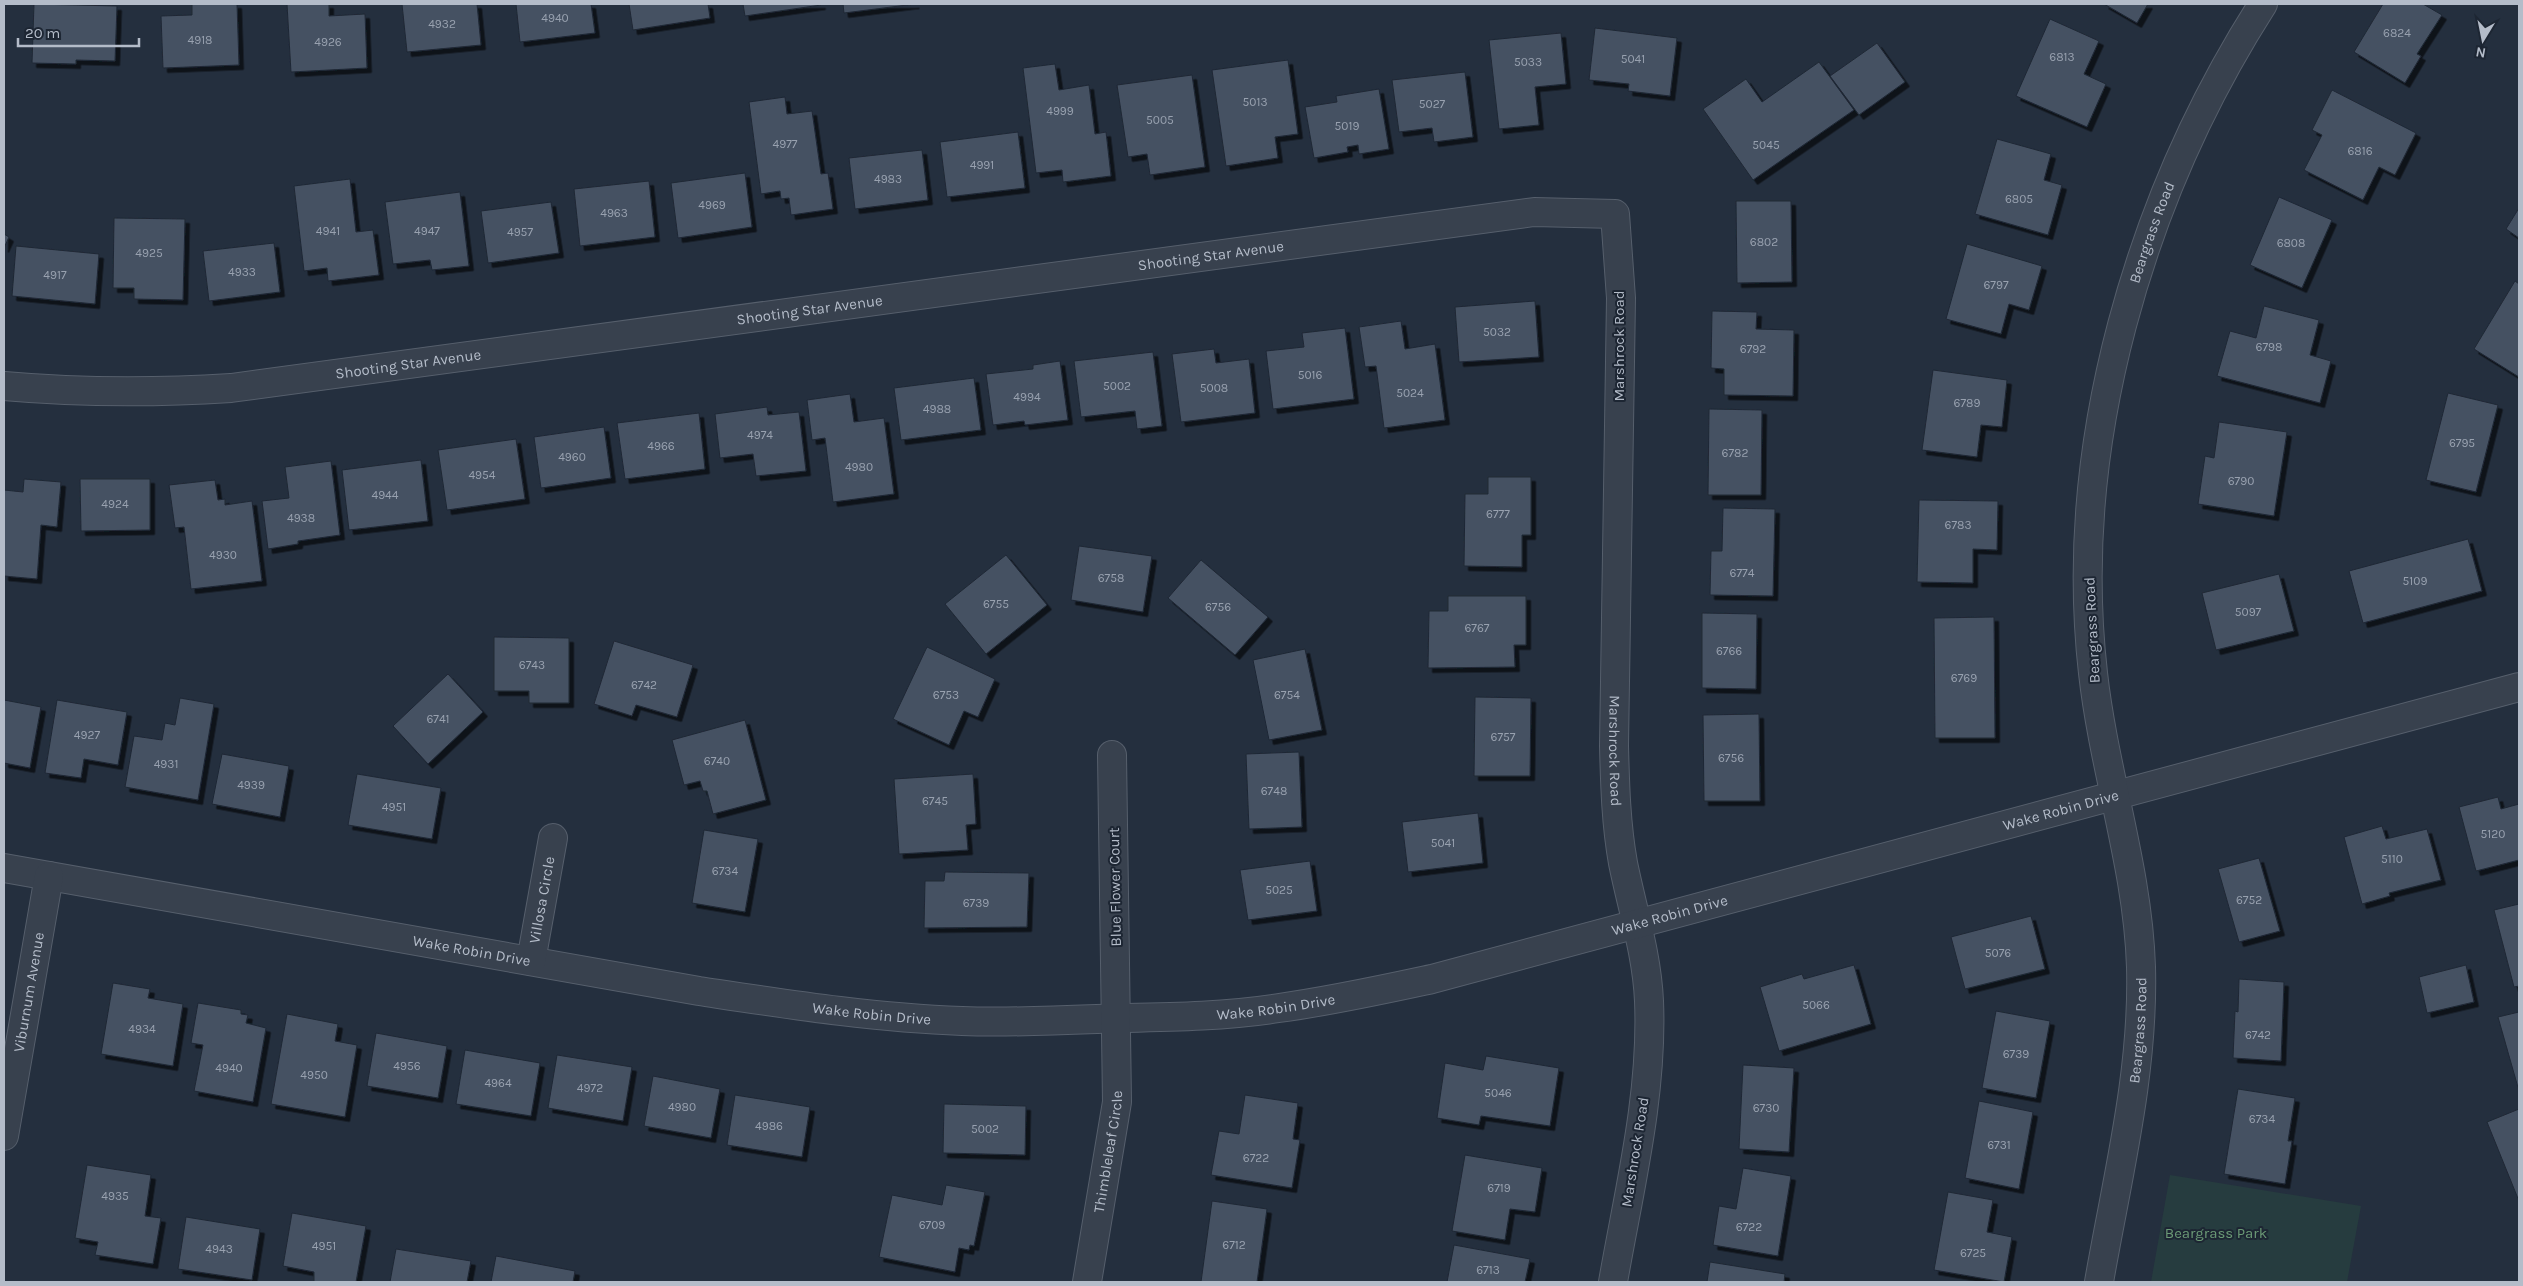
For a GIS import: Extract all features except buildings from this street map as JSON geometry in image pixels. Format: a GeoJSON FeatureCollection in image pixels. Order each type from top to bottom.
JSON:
{"type":"FeatureCollection","features":[{"type":"Feature","properties":{"kind":"street","name":"Beargrass Road"},"geometry":{"type":"LineString","coordinates":[[2099,1282],[2137,1069],[2141,1017],[2141,965],[2137,912],[2101,733],[2092,670],[2088,606],[2094,479],[2103,416],[2118,341],[2138,268],[2163,197],[2194,126],[2227,62],[2263,4]]}},
{"type":"Feature","properties":{"kind":"street","name":"Shooting Star Avenue"},"geometry":{"type":"LineString","coordinates":[[4,386],[83,393],[153,393],[231,388],[1534,212],[1615,214]]}},
{"type":"Feature","properties":{"kind":"street","name":"Marshrock Road"},"geometry":{"type":"LineString","coordinates":[[1613,1282],[1642,1113],[1649,1054],[1649,999],[1638,924],[1623,863],[1617,819],[1614,746],[1621,298],[1615,214]]}},
{"type":"Feature","properties":{"kind":"street","name":"Wake Robin Drive"},"geometry":{"type":"LineString","coordinates":[[4,868],[717,994],[878,1016],[961,1021],[1040,1022],[1198,1016],[1268,1010],[1359,995],[1432,979],[2519,686]]}},
{"type":"Feature","properties":{"kind":"street","name":"Blue Flower Court"},"geometry":{"type":"LineString","coordinates":[[1112,755],[1117,1019]]}},
{"type":"Feature","properties":{"kind":"street","name":"Villosa Circle"},"geometry":{"type":"LineString","coordinates":[[531,961],[553,838]]}},
{"type":"Feature","properties":{"kind":"street","name":"Viburnum Avenue"},"geometry":{"type":"LineString","coordinates":[[4,1136],[49,876]]}},
{"type":"Feature","properties":{"kind":"street","name":"Thimbleleaf Circle"},"geometry":{"type":"LineString","coordinates":[[1087,1282],[1117,1102],[1117,1019]]}},
{"type":"Feature","properties":{"kind":"green space","name":"Beargrass Park"},"geometry":{"type":"Polygon","coordinates":[[[2170,1175],[2361,1206],[2347,1282],[2151,1282],[2170,1175]]]}}]}
